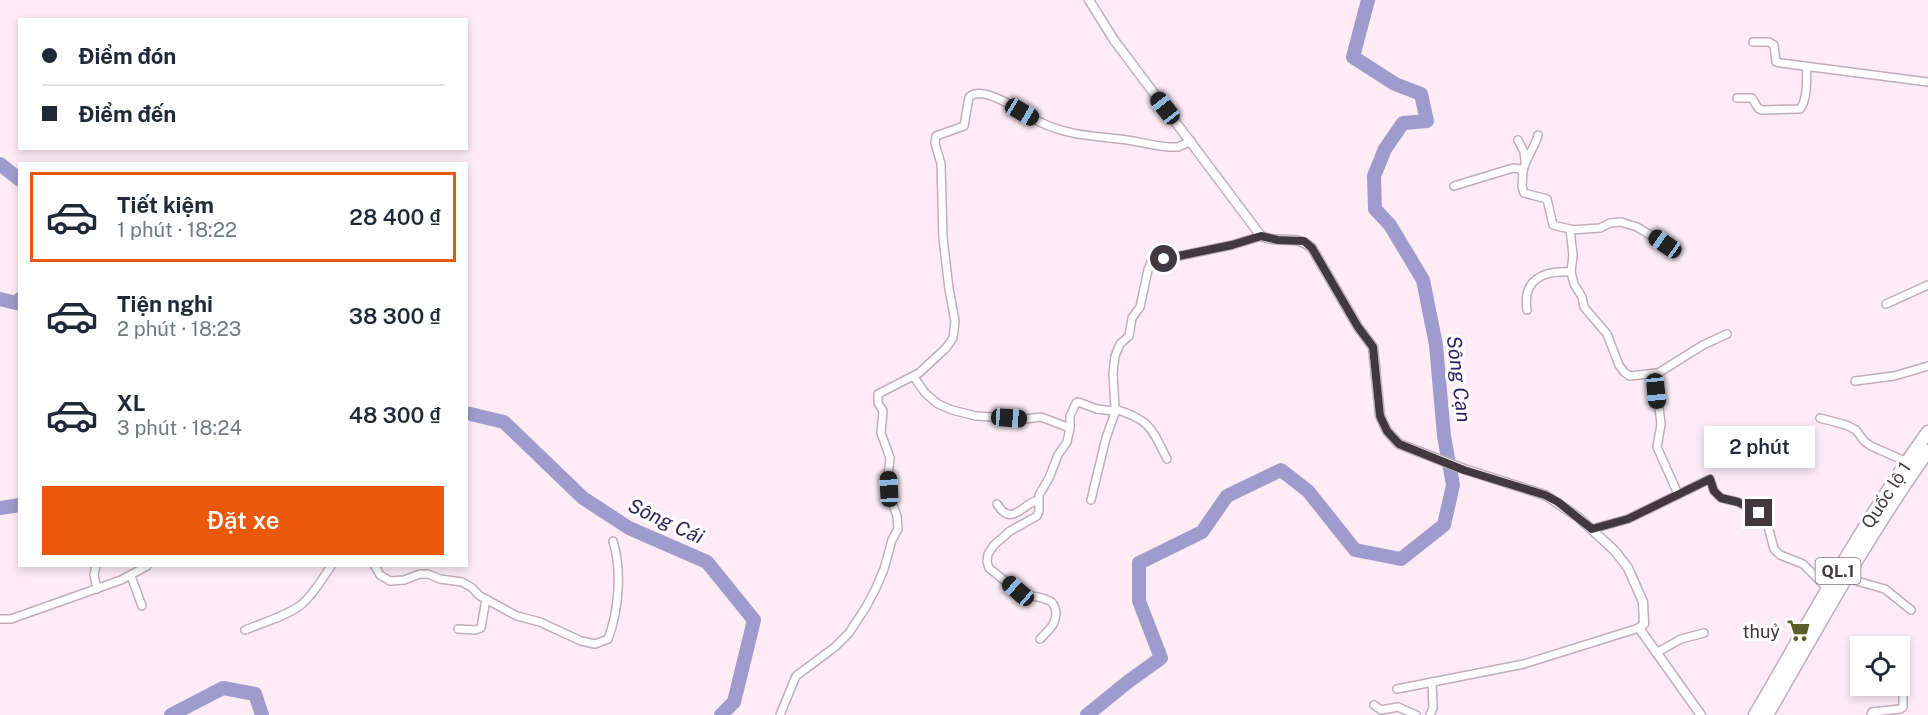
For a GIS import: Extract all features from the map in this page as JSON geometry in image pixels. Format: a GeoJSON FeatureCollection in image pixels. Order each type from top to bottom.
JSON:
{"type":"FeatureCollection","features":[{"type":"Feature","properties":{"kind":"highway","name":"Quốc lộ 1"},"geometry":{"type":"LineString","coordinates":[[1755,715],[1853,544],[1928,432]]}},
{"type":"Feature","properties":{"kind":"highway","name":"Quốc lộ 1"},"geometry":{"type":"LineString","coordinates":[[1767,715],[1846,578],[1928,451]]}},
{"type":"Feature","properties":{"kind":"street"},"geometry":{"type":"LineString","coordinates":[[1089,0],[1114,40],[1261,236]]}},
{"type":"Feature","properties":{"kind":"street"},"geometry":{"type":"LineString","coordinates":[[1753,42],[1768,42],[1774,45],[1776,62],[1928,82]]}},
{"type":"Feature","properties":{"kind":"street"},"geometry":{"type":"LineString","coordinates":[[1737,98],[1752,98],[1762,110],[1800,109],[1805,99],[1807,67]]}},
{"type":"Feature","properties":{"kind":"street"},"geometry":{"type":"LineString","coordinates":[[780,715],[796,676],[835,647],[849,633],[875,590],[898,526],[890,496],[888,476],[890,458],[881,433],[883,411],[878,403],[877,395],[914,377],[946,348],[953,338],[955,321],[943,245],[941,165],[935,140],[939,134],[964,126],[969,97],[979,93],[1004,101],[1040,122],[1074,134],[1169,147],[1178,147],[1191,141]]}},
{"type":"Feature","properties":{"kind":"street"},"geometry":{"type":"LineString","coordinates":[[1525,160],[1535,145],[1538,135]]}},
{"type":"Feature","properties":{"kind":"street"},"geometry":{"type":"LineString","coordinates":[[1518,140],[1525,160],[1522,186],[1524,193],[1547,199],[1553,225],[1568,227],[1570,230],[1600,228],[1610,223],[1621,222],[1637,227],[1665,244]]}},
{"type":"Feature","properties":{"kind":"street"},"geometry":{"type":"LineString","coordinates":[[1454,186],[1513,168],[1523,172]]}},
{"type":"Feature","properties":{"kind":"street"},"geometry":{"type":"LineString","coordinates":[[1570,230],[1571,272],[1574,284],[1582,297],[1584,307],[1607,334],[1624,372],[1630,376],[1656,373],[1726,334]]}},
{"type":"Feature","properties":{"kind":"street"},"geometry":{"type":"LineString","coordinates":[[1091,500],[1115,410],[1113,373],[1115,356],[1120,344],[1129,336],[1132,318],[1140,307],[1151,262],[1232,245],[1261,236],[1278,240],[1304,241],[1312,248],[1358,327],[1373,347],[1380,416],[1387,431],[1399,444],[1464,470],[1545,495],[1558,502],[1592,529],[1614,551],[1628,568],[1643,602],[1644,624],[1639,628],[1524,664],[1396,689]]}},
{"type":"Feature","properties":{"kind":"street"},"geometry":{"type":"LineString","coordinates":[[1527,310],[1527,290],[1530,283],[1553,271],[1571,272]]}},
{"type":"Feature","properties":{"kind":"street"},"geometry":{"type":"LineString","coordinates":[[1886,304],[1928,285]]}},
{"type":"Feature","properties":{"kind":"street"},"geometry":{"type":"LineString","coordinates":[[1856,381],[1894,376],[1928,366]]}},
{"type":"Feature","properties":{"kind":"street"},"geometry":{"type":"LineString","coordinates":[[1656,373],[1656,396],[1661,424],[1657,447],[1678,494]]}},
{"type":"Feature","properties":{"kind":"street"},"geometry":{"type":"LineString","coordinates":[[914,377],[925,393],[938,405],[952,410],[976,416],[1025,419],[1041,417],[1070,428]]}},
{"type":"Feature","properties":{"kind":"street"},"geometry":{"type":"LineString","coordinates":[[1040,639],[1052,628],[1056,620],[1053,603],[1047,599],[1028,596],[1018,591],[989,568],[987,562],[989,551],[1001,539],[1010,531],[1037,516],[1039,495],[1058,455],[1067,442],[1070,416],[1076,403],[1106,411],[1115,410],[1135,415],[1143,420],[1154,433],[1167,459]]}},
{"type":"Feature","properties":{"kind":"street"},"geometry":{"type":"LineString","coordinates":[[1820,418],[1856,430],[1871,446],[1907,462]]}},
{"type":"Feature","properties":{"kind":"street"},"geometry":{"type":"LineString","coordinates":[[1592,529],[1628,519],[1710,479],[1714,491],[1721,498],[1738,502],[1766,519],[1774,549],[1780,555],[1803,564],[1828,589]]}},
{"type":"Feature","properties":{"kind":"street"},"geometry":{"type":"LineString","coordinates":[[997,504],[1002,512],[1010,515],[1038,500]]}},
{"type":"Feature","properties":{"kind":"street"},"geometry":{"type":"LineString","coordinates":[[376,567],[380,575],[390,581],[428,574],[466,584],[486,599],[517,616],[540,622],[581,641],[595,644],[607,640],[610,636],[616,606],[618,573],[613,541]]}},
{"type":"Feature","properties":{"kind":"street"},"geometry":{"type":"LineString","coordinates":[[96,567],[94,575],[97,589]]}},
{"type":"Feature","properties":{"kind":"street"},"geometry":{"type":"LineString","coordinates":[[0,619],[11,620],[131,576],[145,567]]}},
{"type":"Feature","properties":{"kind":"street"},"geometry":{"type":"LineString","coordinates":[[246,630],[287,613],[302,604],[330,567]]}},
{"type":"Feature","properties":{"kind":"street"},"geometry":{"type":"LineString","coordinates":[[131,576],[142,606]]}},
{"type":"Feature","properties":{"kind":"street"},"geometry":{"type":"LineString","coordinates":[[1846,578],[1885,589],[1911,610]]}},
{"type":"Feature","properties":{"kind":"street"},"geometry":{"type":"LineString","coordinates":[[458,629],[481,628],[486,599]]}},
{"type":"Feature","properties":{"kind":"street"},"geometry":{"type":"LineString","coordinates":[[1639,628],[1701,715]]}},
{"type":"Feature","properties":{"kind":"street"},"geometry":{"type":"LineString","coordinates":[[1656,654],[1681,639],[1704,633]]}},
{"type":"Feature","properties":{"kind":"street"},"geometry":{"type":"LineString","coordinates":[[1430,715],[1433,708],[1432,682]]}},
{"type":"Feature","properties":{"kind":"street"},"geometry":{"type":"LineString","coordinates":[[1871,715],[1872,712],[1900,709],[1903,707],[1903,696]]}},
{"type":"Feature","properties":{"kind":"street"},"geometry":{"type":"LineString","coordinates":[[1374,705],[1381,710],[1402,708],[1416,715]]}},
{"type":"Feature","properties":{"kind":"waterway","name":"Sông Cạn"},"geometry":{"type":"LineString","coordinates":[[1087,715],[1161,658],[1139,601],[1139,563],[1202,532],[1227,496],[1281,470],[1308,491],[1355,550],[1401,559],[1444,525],[1453,485],[1444,436],[1436,345],[1423,280],[1390,225],[1375,209],[1374,176],[1385,149],[1403,123],[1427,121],[1421,94],[1395,84],[1353,57],[1368,0]]}},
{"type":"Feature","properties":{"kind":"waterway","name":"Sông Cái"},"geometry":{"type":"LineString","coordinates":[[0,164],[18,178]]}},
{"type":"Feature","properties":{"kind":"waterway","name":"Sông Cái"},"geometry":{"type":"LineString","coordinates":[[0,299],[16,303],[18,301]]}},
{"type":"Feature","properties":{"kind":"waterway","name":"Sông Cái"},"geometry":{"type":"LineString","coordinates":[[468,413],[504,422],[583,498],[629,528],[707,562],[754,620],[734,702],[721,715]]}},
{"type":"Feature","properties":{"kind":"waterway","name":"Sông Cái"},"geometry":{"type":"LineString","coordinates":[[0,508],[18,505]]}},
{"type":"Feature","properties":{"kind":"waterway","name":"Sông Cái"},"geometry":{"type":"LineString","coordinates":[[171,715],[223,688],[255,694],[262,715]]}},
{"type":"Feature","properties":{"kind":"place","name":"thuỷ"},"geometry":{"type":"Point","coordinates":[1798,631]}},
{"type":"Feature","properties":{"kind":"route"},"geometry":{"type":"LineString","coordinates":[[1164,259],[1232,245],[1261,236],[1278,240],[1304,241],[1312,248],[1358,327],[1373,347],[1380,416],[1387,431],[1399,444],[1504,484],[1545,495],[1558,502],[1592,529],[1628,519],[1710,479],[1714,491],[1721,498],[1738,502],[1759,513]]}}]}
